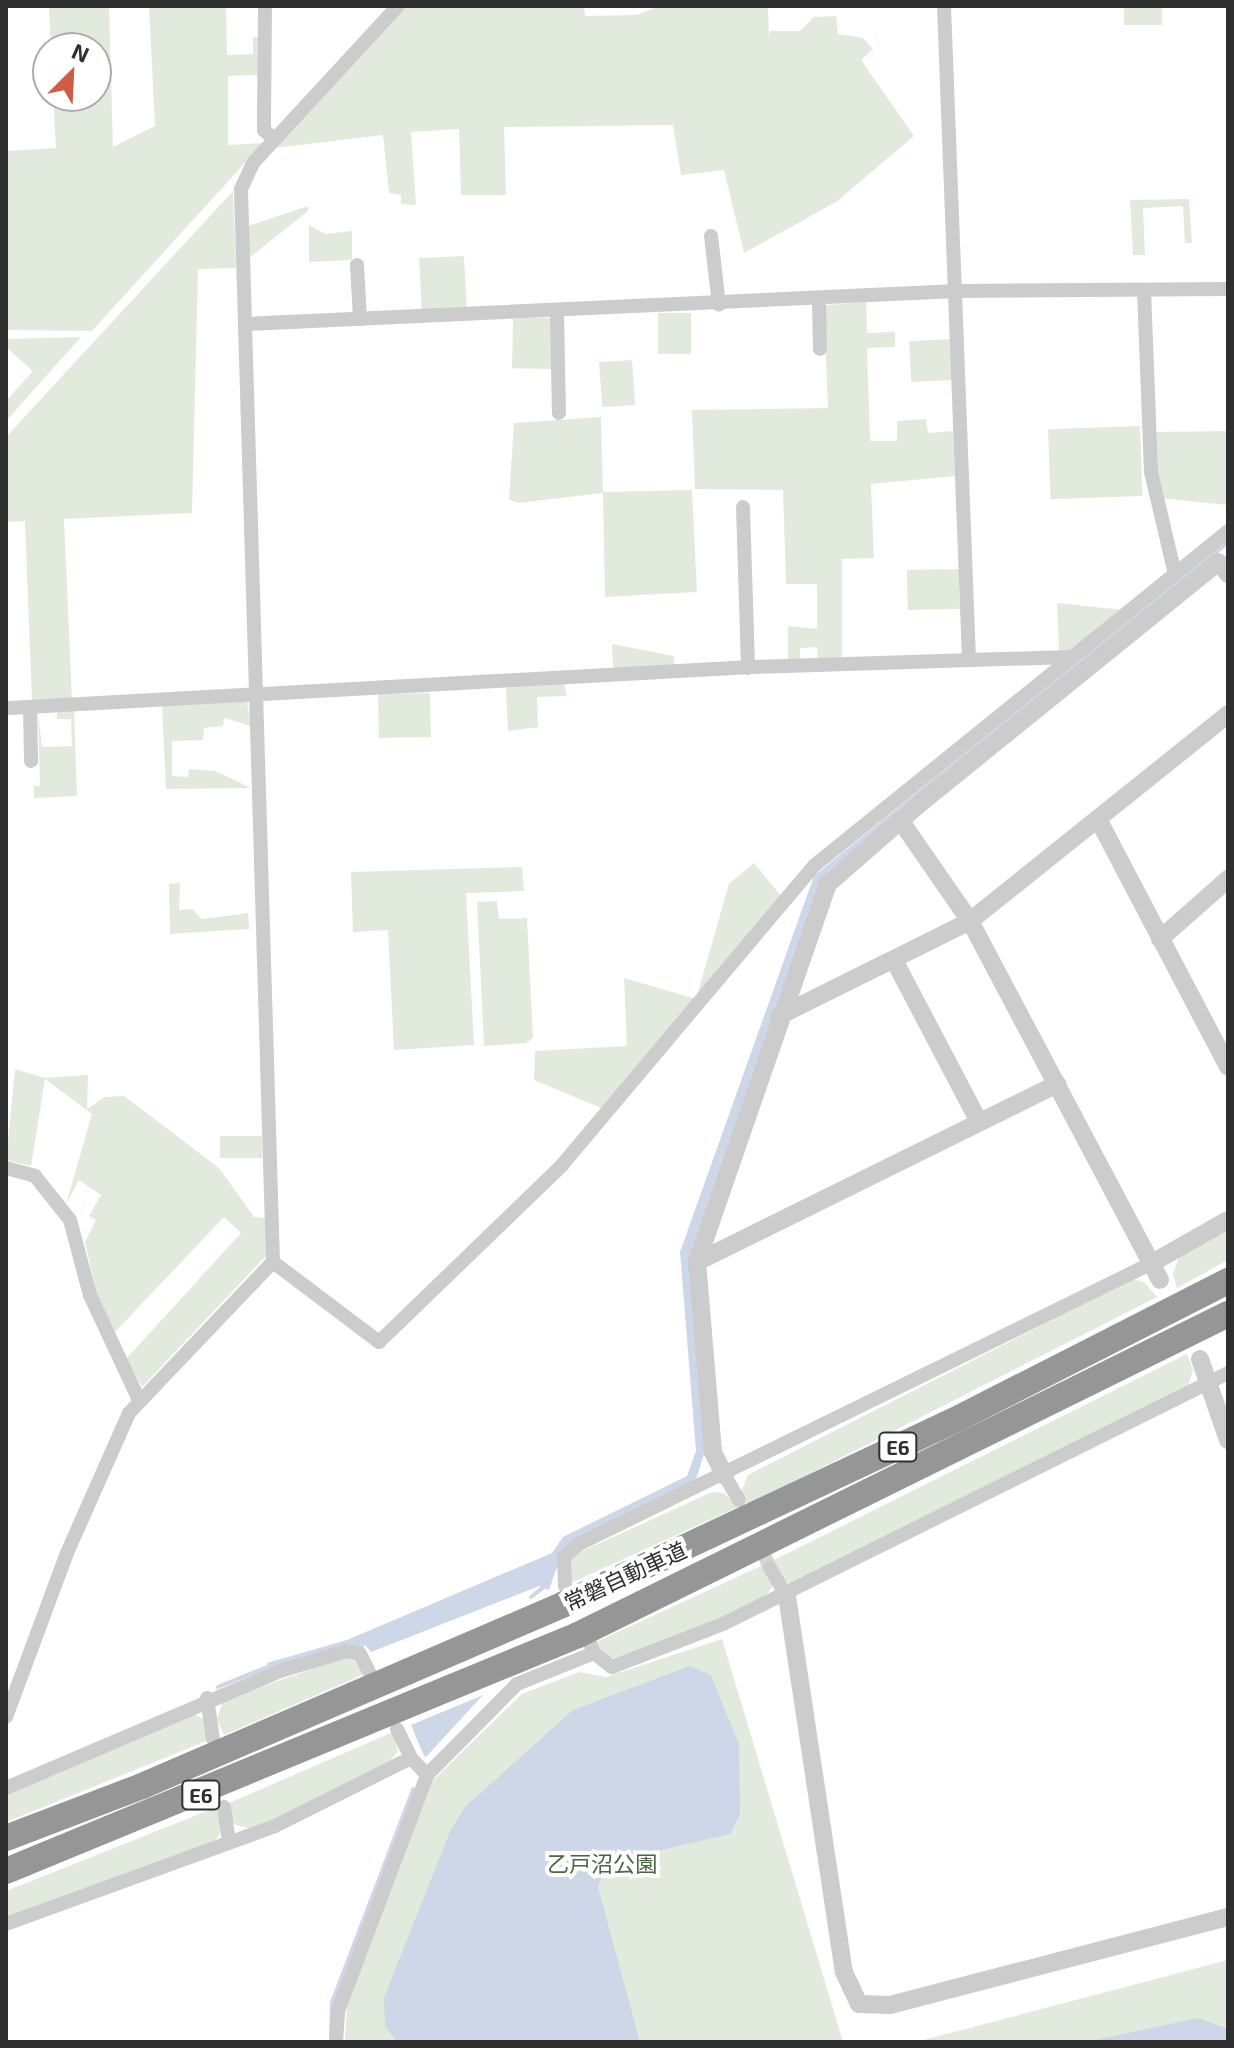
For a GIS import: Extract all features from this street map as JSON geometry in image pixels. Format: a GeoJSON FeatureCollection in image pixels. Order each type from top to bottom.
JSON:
{"type":"FeatureCollection","features":[{"type":"Feature","properties":{"kind":"highway","name":"常磐自動車道"},"geometry":{"type":"LineString","coordinates":[[6,1838],[375,1679],[961,1417],[1228,1281]]}},
{"type":"Feature","properties":{"kind":"highway","name":"常磐自動車道"},"geometry":{"type":"LineString","coordinates":[[6,1871],[396,1722],[587,1644],[1228,1314]]}},
{"type":"Feature","properties":{"kind":"street"},"geometry":{"type":"LineString","coordinates":[[265,6],[264,130],[274,139]]}},
{"type":"Feature","properties":{"kind":"street"},"geometry":{"type":"LineString","coordinates":[[6,1717],[101,1469],[139,1400],[273,1262],[241,189],[253,163],[398,6]]}},
{"type":"Feature","properties":{"kind":"street"},"geometry":{"type":"LineString","coordinates":[[944,6],[969,660]]}},
{"type":"Feature","properties":{"kind":"street"},"geometry":{"type":"LineString","coordinates":[[711,236],[719,305]]}},
{"type":"Feature","properties":{"kind":"street"},"geometry":{"type":"LineString","coordinates":[[357,265],[360,319]]}},
{"type":"Feature","properties":{"kind":"street"},"geometry":{"type":"LineString","coordinates":[[246,324],[719,305],[957,291],[1228,289]]}},
{"type":"Feature","properties":{"kind":"street"},"geometry":{"type":"LineString","coordinates":[[1144,290],[1149,460],[1154,501],[1175,574]]}},
{"type":"Feature","properties":{"kind":"street"},"geometry":{"type":"LineString","coordinates":[[819,299],[820,349]]}},
{"type":"Feature","properties":{"kind":"street"},"geometry":{"type":"LineString","coordinates":[[557,312],[559,413]]}},
{"type":"Feature","properties":{"kind":"street"},"geometry":{"type":"LineString","coordinates":[[743,507],[748,668]]}},
{"type":"Feature","properties":{"kind":"street"},"geometry":{"type":"LineString","coordinates":[[273,1262],[379,1342],[562,1165],[815,865],[1228,531]]}},
{"type":"Feature","properties":{"kind":"street"},"geometry":{"type":"LineString","coordinates":[[739,1500],[713,1452],[697,1262],[779,1016],[828,884],[900,820],[1225,563]]}},
{"type":"Feature","properties":{"kind":"street"},"geometry":{"type":"LineString","coordinates":[[9,708],[748,668],[1071,657]]}},
{"type":"Feature","properties":{"kind":"street"},"geometry":{"type":"LineString","coordinates":[[30,707],[31,761]]}},
{"type":"Feature","properties":{"kind":"street"},"geometry":{"type":"LineString","coordinates":[[779,1016],[970,921],[1228,714]]}},
{"type":"Feature","properties":{"kind":"street"},"geometry":{"type":"LineString","coordinates":[[1098,819],[1228,1067]]}},
{"type":"Feature","properties":{"kind":"street"},"geometry":{"type":"LineString","coordinates":[[900,820],[970,921],[1160,1280]]}},
{"type":"Feature","properties":{"kind":"street"},"geometry":{"type":"LineString","coordinates":[[1160,939],[1228,879]]}},
{"type":"Feature","properties":{"kind":"street"},"geometry":{"type":"LineString","coordinates":[[894,960],[979,1122]]}},
{"type":"Feature","properties":{"kind":"street"},"geometry":{"type":"LineString","coordinates":[[697,1262],[1057,1084]]}},
{"type":"Feature","properties":{"kind":"street"},"geometry":{"type":"LineString","coordinates":[[6,1168],[35,1176],[70,1220],[90,1295],[139,1400]]}},
{"type":"Feature","properties":{"kind":"street"},"geometry":{"type":"LineString","coordinates":[[565,1595],[564,1557],[579,1544],[725,1476],[1152,1263],[1228,1220]]}},
{"type":"Feature","properties":{"kind":"street"},"geometry":{"type":"LineString","coordinates":[[1200,1359],[1220,1377],[1228,1440]]}},
{"type":"Feature","properties":{"kind":"street"},"geometry":{"type":"LineString","coordinates":[[336,2042],[338,2011],[427,1775],[517,1684],[587,1644],[612,1667],[787,1596],[1220,1377]]}},
{"type":"Feature","properties":{"kind":"street"},"geometry":{"type":"LineString","coordinates":[[770,1568],[787,1596],[844,1972],[859,2004],[890,2005],[1228,1917]]}},
{"type":"Feature","properties":{"kind":"street"},"geometry":{"type":"LineString","coordinates":[[6,1788],[207,1698],[347,1651],[360,1654],[375,1679]]}},
{"type":"Feature","properties":{"kind":"street"},"geometry":{"type":"LineString","coordinates":[[207,1698],[213,1739]]}},
{"type":"Feature","properties":{"kind":"street"},"geometry":{"type":"LineString","coordinates":[[396,1722],[411,1758],[427,1775]]}},
{"type":"Feature","properties":{"kind":"street"},"geometry":{"type":"LineString","coordinates":[[6,1924],[275,1826],[411,1758]]}},
{"type":"Feature","properties":{"kind":"street"},"geometry":{"type":"LineString","coordinates":[[224,1807],[229,1843]]}},
{"type":"Feature","properties":{"kind":"green space"},"geometry":{"type":"Polygon","coordinates":[[[49,6],[109,6],[110,32],[50,32],[49,6]]]}},
{"type":"Feature","properties":{"kind":"green space"},"geometry":{"type":"Polygon","coordinates":[[[149,6],[226,6],[227,55],[253,54],[253,37],[258,37],[259,75],[228,76],[228,145],[263,143],[92,331],[6,330],[6,151],[56,148],[54,112],[112,112],[113,147],[155,126],[149,6]]]}},
{"type":"Feature","properties":{"kind":"green space"},"geometry":{"type":"Polygon","coordinates":[[[407,6],[584,6],[585,16],[637,15],[660,6],[768,6],[769,37],[770,31],[800,31],[814,17],[836,16],[838,34],[863,38],[873,49],[861,60],[914,136],[836,202],[744,253],[724,170],[681,175],[673,125],[504,127],[506,195],[461,195],[459,129],[411,132],[416,205],[401,204],[401,195],[389,193],[383,135],[275,148],[407,6]]]}},
{"type":"Feature","properties":{"kind":"green space"},"geometry":{"type":"Polygon","coordinates":[[[1124,6],[1162,6],[1162,25],[1124,25],[1124,6]]]}},
{"type":"Feature","properties":{"kind":"green space"},"geometry":{"type":"Polygon","coordinates":[[[233,191],[236,268],[198,269],[192,513],[64,519],[72,700],[32,701],[25,521],[6,522],[6,437],[233,191]]]}},
{"type":"Feature","properties":{"kind":"green space"},"geometry":{"type":"Polygon","coordinates":[[[1189,199],[1192,243],[1185,243],[1183,206],[1143,208],[1145,255],[1133,255],[1130,200],[1189,199]]]}},
{"type":"Feature","properties":{"kind":"green space"},"geometry":{"type":"Polygon","coordinates":[[[308,206],[308,211],[249,258],[248,226],[308,206]]]}},
{"type":"Feature","properties":{"kind":"green space"},"geometry":{"type":"Polygon","coordinates":[[[309,225],[325,234],[352,231],[352,260],[309,262],[309,225]]]}},
{"type":"Feature","properties":{"kind":"green space"},"geometry":{"type":"Polygon","coordinates":[[[464,256],[467,311],[422,313],[419,258],[464,256]]]}},
{"type":"Feature","properties":{"kind":"green space"},"geometry":{"type":"Polygon","coordinates":[[[866,302],[867,333],[895,332],[895,347],[867,348],[870,441],[897,441],[897,421],[926,419],[928,433],[953,431],[955,476],[871,484],[874,558],[842,559],[842,659],[818,660],[817,647],[800,648],[800,659],[788,659],[788,626],[817,629],[817,584],[786,584],[783,490],[695,489],[692,410],[828,408],[824,311],[827,305],[866,302]]]}},
{"type":"Feature","properties":{"kind":"green space"},"geometry":{"type":"Polygon","coordinates":[[[658,313],[691,313],[691,354],[658,354],[658,313]]]}},
{"type":"Feature","properties":{"kind":"green space"},"geometry":{"type":"Polygon","coordinates":[[[513,317],[552,318],[551,369],[512,368],[513,317]]]}},
{"type":"Feature","properties":{"kind":"green space"},"geometry":{"type":"Polygon","coordinates":[[[81,337],[6,421],[6,401],[33,371],[6,347],[6,339],[81,337]]]}},
{"type":"Feature","properties":{"kind":"green space"},"geometry":{"type":"Polygon","coordinates":[[[950,339],[952,380],[911,382],[909,341],[950,339]]]}},
{"type":"Feature","properties":{"kind":"green space"},"geometry":{"type":"Polygon","coordinates":[[[632,360],[635,405],[602,407],[599,362],[632,360]]]}},
{"type":"Feature","properties":{"kind":"green space"},"geometry":{"type":"Polygon","coordinates":[[[601,417],[603,492],[692,490],[697,592],[605,597],[603,493],[518,503],[509,499],[514,423],[601,417]]]}},
{"type":"Feature","properties":{"kind":"green space"},"geometry":{"type":"Polygon","coordinates":[[[1140,426],[1142,496],[1050,499],[1048,429],[1140,426]]]}},
{"type":"Feature","properties":{"kind":"green space"},"geometry":{"type":"Polygon","coordinates":[[[1228,431],[1228,505],[1159,498],[1155,432],[1228,431]]]}},
{"type":"Feature","properties":{"kind":"green space"},"geometry":{"type":"Polygon","coordinates":[[[959,569],[960,609],[908,610],[907,570],[959,569]]]}},
{"type":"Feature","properties":{"kind":"green space"},"geometry":{"type":"Polygon","coordinates":[[[1057,603],[1123,610],[1070,651],[1059,650],[1057,603]]]}},
{"type":"Feature","properties":{"kind":"green space"},"geometry":{"type":"Polygon","coordinates":[[[612,644],[674,656],[674,667],[613,668],[612,644]]]}},
{"type":"Feature","properties":{"kind":"green space"},"geometry":{"type":"Polygon","coordinates":[[[564,684],[567,696],[537,697],[538,727],[508,731],[506,688],[564,684]]]}},
{"type":"Feature","properties":{"kind":"green space"},"geometry":{"type":"Polygon","coordinates":[[[430,693],[431,737],[379,738],[378,694],[430,693]]]}},
{"type":"Feature","properties":{"kind":"green space"},"geometry":{"type":"Polygon","coordinates":[[[247,701],[251,726],[224,718],[223,726],[204,728],[203,740],[172,741],[172,776],[188,777],[189,769],[215,771],[251,788],[166,789],[162,705],[247,701]]]}},
{"type":"Feature","properties":{"kind":"green space"},"geometry":{"type":"Polygon","coordinates":[[[57,709],[74,709],[77,796],[34,798],[34,786],[40,786],[38,711],[42,747],[72,746],[71,719],[57,719],[57,709]]]}},
{"type":"Feature","properties":{"kind":"green space"},"geometry":{"type":"Polygon","coordinates":[[[754,863],[781,896],[696,999],[729,884],[754,863]]]}},
{"type":"Feature","properties":{"kind":"green space"},"geometry":{"type":"Polygon","coordinates":[[[522,867],[524,891],[466,893],[474,1045],[394,1050],[388,930],[353,932],[351,872],[522,867]]]}},
{"type":"Feature","properties":{"kind":"green space"},"geometry":{"type":"Polygon","coordinates":[[[180,883],[179,910],[192,909],[202,919],[248,913],[249,929],[170,934],[169,884],[180,883]]]}},
{"type":"Feature","properties":{"kind":"green space"},"geometry":{"type":"Polygon","coordinates":[[[497,901],[499,919],[527,918],[533,1038],[526,1043],[484,1046],[477,902],[497,901]]]}},
{"type":"Feature","properties":{"kind":"green space"},"geometry":{"type":"Polygon","coordinates":[[[624,978],[696,999],[601,1108],[534,1080],[535,1051],[627,1046],[624,978]]]}},
{"type":"Feature","properties":{"kind":"green space"},"geometry":{"type":"Polygon","coordinates":[[[15,1069],[45,1078],[88,1075],[87,1109],[105,1097],[124,1096],[219,1168],[254,1217],[265,1218],[266,1256],[142,1387],[126,1359],[241,1233],[224,1217],[114,1333],[97,1296],[85,1242],[96,1220],[89,1216],[101,1195],[79,1180],[66,1204],[92,1114],[45,1079],[31,1166],[6,1160],[15,1069]]]}},
{"type":"Feature","properties":{"kind":"green space"},"geometry":{"type":"Polygon","coordinates":[[[220,1136],[262,1136],[262,1158],[220,1158],[220,1136]]]}},
{"type":"Feature","properties":{"kind":"green space"},"geometry":{"type":"Polygon","coordinates":[[[1228,1230],[1228,1260],[1177,1288],[1173,1274],[1179,1257],[1228,1230]]]}},
{"type":"Feature","properties":{"kind":"green space"},"geometry":{"type":"Polygon","coordinates":[[[1133,1279],[1144,1282],[1157,1297],[748,1505],[741,1492],[748,1475],[1133,1279]]]}},
{"type":"Feature","properties":{"kind":"green space"},"geometry":{"type":"Polygon","coordinates":[[[1187,1354],[1193,1370],[1188,1387],[791,1584],[782,1579],[772,1561],[1187,1354]]]}},
{"type":"Feature","properties":{"kind":"green space"},"geometry":{"type":"Polygon","coordinates":[[[712,1492],[724,1493],[738,1507],[571,1583],[570,1561],[578,1553],[712,1492]]]}},
{"type":"Feature","properties":{"kind":"green space"},"geometry":{"type":"Polygon","coordinates":[[[765,1564],[773,1586],[762,1601],[617,1659],[600,1654],[596,1642],[765,1564]]]}},
{"type":"Feature","properties":{"kind":"green space","name":"乙戸沼公園"},"geometry":{"type":"Polygon","coordinates":[[[722,1639],[843,2042],[345,2042],[347,2004],[427,1786],[522,1694],[579,1672],[606,1677],[722,1639]]]}},
{"type":"Feature","properties":{"kind":"green space"},"geometry":{"type":"Polygon","coordinates":[[[350,1656],[367,1673],[224,1735],[217,1720],[223,1700],[350,1656]]]}},
{"type":"Feature","properties":{"kind":"green space"},"geometry":{"type":"Polygon","coordinates":[[[194,1714],[207,1721],[209,1740],[6,1822],[6,1794],[194,1714]]]}},
{"type":"Feature","properties":{"kind":"green space"},"geometry":{"type":"Polygon","coordinates":[[[393,1732],[398,1751],[390,1761],[271,1821],[250,1829],[233,1824],[229,1803],[393,1732]]]}},
{"type":"Feature","properties":{"kind":"green space"},"geometry":{"type":"Polygon","coordinates":[[[217,1807],[222,1827],[215,1843],[6,1919],[6,1891],[217,1807]]]}},
{"type":"Feature","properties":{"kind":"green space"},"geometry":{"type":"Polygon","coordinates":[[[1228,1960],[1228,2042],[916,2042],[1228,1960]]]}},
{"type":"Feature","properties":{"kind":"water"},"geometry":{"type":"Polygon","coordinates":[[[1228,537],[1228,545],[828,872],[690,1255],[705,1450],[695,1483],[560,1558],[549,1590],[539,1586],[371,1652],[365,1645],[362,1651],[271,1670],[267,1663],[347,1640],[552,1553],[563,1537],[687,1476],[696,1451],[680,1252],[814,876],[1228,537]]]}},
{"type":"Feature","properties":{"kind":"water"},"geometry":{"type":"Polygon","coordinates":[[[690,1666],[711,1675],[739,1744],[740,1814],[730,1834],[606,1863],[598,1887],[640,2042],[397,2042],[385,2026],[384,1997],[451,1829],[466,1806],[573,1710],[690,1666]]]}},
{"type":"Feature","properties":{"kind":"water"},"geometry":{"type":"Polygon","coordinates":[[[483,1695],[426,1757],[424,1756],[411,1725],[483,1695]]]}},
{"type":"Feature","properties":{"kind":"water"},"geometry":{"type":"Polygon","coordinates":[[[412,1787],[418,1789],[333,2042],[329,2042],[330,2002],[412,1787]]]}},
{"type":"Feature","properties":{"kind":"water"},"geometry":{"type":"Polygon","coordinates":[[[1198,2018],[1228,2029],[1228,2042],[1086,2042],[1198,2018]]]}},
{"type":"Feature","properties":{"kind":"waterway"},"geometry":{"type":"LineString","coordinates":[[531,1597],[545,1586]]}},
{"type":"Feature","properties":{"kind":"waterway"},"geometry":{"type":"LineString","coordinates":[[218,1687],[272,1665]]}},
{"type":"Feature","properties":{"kind":"tunnel"},"geometry":{"type":"LineString","coordinates":[[746,1515],[770,1568]]}}]}
